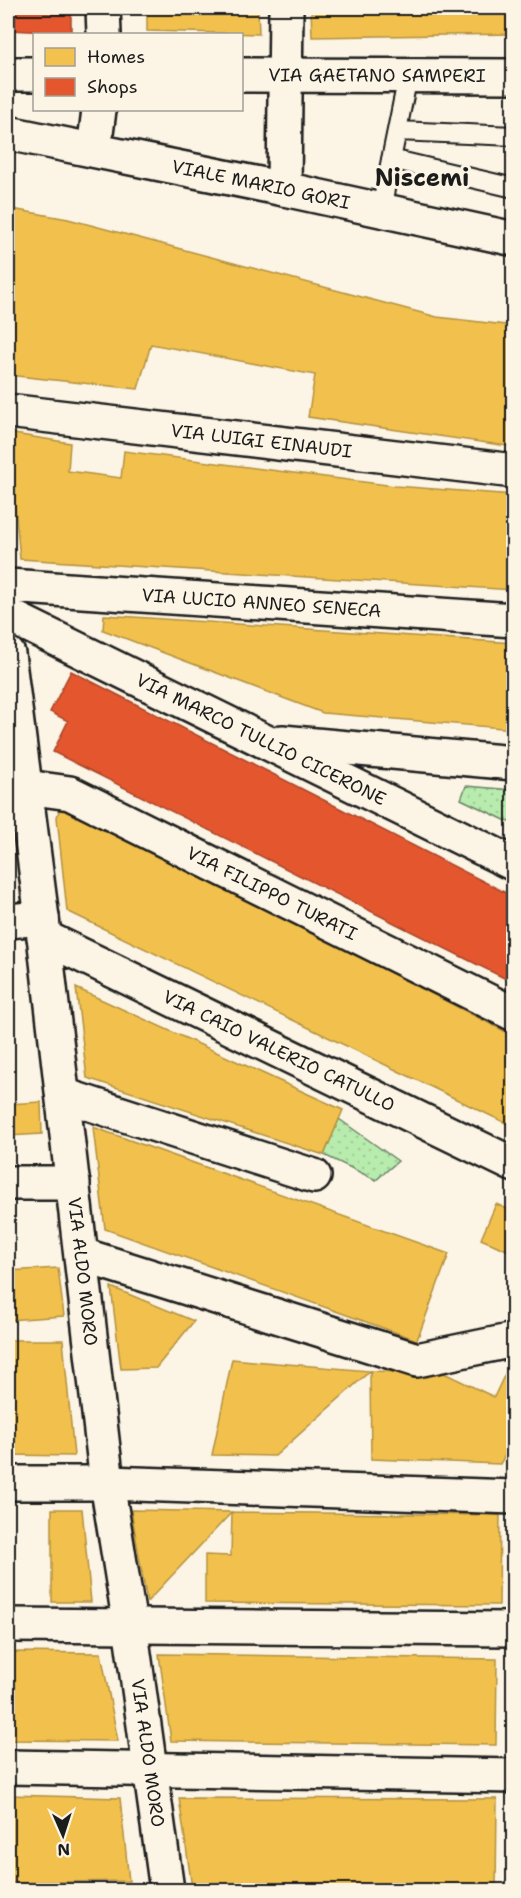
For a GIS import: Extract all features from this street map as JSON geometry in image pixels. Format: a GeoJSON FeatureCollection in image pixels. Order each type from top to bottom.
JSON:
{"type":"FeatureCollection","features":[{"type":"Feature","properties":{"kind":"street"},"geometry":{"type":"LineString","coordinates":[[103,8],[104,33]]}},
{"type":"Feature","properties":{"kind":"street"},"geometry":{"type":"LineString","coordinates":[[284,189],[286,8]]}},
{"type":"Feature","properties":{"kind":"street"},"geometry":{"type":"LineString","coordinates":[[8,74],[33,74]]}},
{"type":"Feature","properties":{"kind":"street","name":"VIA GAETANO SAMPERI"},"geometry":{"type":"LineString","coordinates":[[243,75],[513,76]]}},
{"type":"Feature","properties":{"kind":"street"},"geometry":{"type":"LineString","coordinates":[[94,150],[99,111]]}},
{"type":"Feature","properties":{"kind":"street","name":"VIALE MARIO GORI"},"geometry":{"type":"LineString","coordinates":[[8,133],[381,209],[513,239]]}},
{"type":"Feature","properties":{"kind":"street","name":"VIA LUIGI EINAUDI"},"geometry":{"type":"LineString","coordinates":[[8,411],[513,471]]}},
{"type":"Feature","properties":{"kind":"street","name":"VIA LUCIO ANNEO SENECA"},"geometry":{"type":"LineString","coordinates":[[8,586],[513,620]]}},
{"type":"Feature","properties":{"kind":"street","name":"VIA MARCO TULLIO CICERONE"},"geometry":{"type":"LineString","coordinates":[[8,615],[513,864]]}},
{"type":"Feature","properties":{"kind":"street","name":"VIA ALDO MORO"},"geometry":{"type":"LineString","coordinates":[[8,663],[17,788],[43,927],[107,1483],[130,1625],[167,1890]]}},
{"type":"Feature","properties":{"kind":"street"},"geometry":{"type":"LineString","coordinates":[[263,741],[513,763]]}},
{"type":"Feature","properties":{"kind":"street","name":"VIA FILIPPO TURATI"},"geometry":{"type":"LineString","coordinates":[[17,788],[70,793],[513,1014]]}},
{"type":"Feature","properties":{"kind":"street"},"geometry":{"type":"LineString","coordinates":[[8,921],[43,927]]}},
{"type":"Feature","properties":{"kind":"street","name":"VIA CAIO VALERIO CATULLO"},"geometry":{"type":"LineString","coordinates":[[43,927],[513,1165]]}},
{"type":"Feature","properties":{"kind":"street"},"geometry":{"type":"LineString","coordinates":[[63,1095],[314,1176]]}},
{"type":"Feature","properties":{"kind":"street"},"geometry":{"type":"LineString","coordinates":[[8,1183],[73,1183]]}},
{"type":"Feature","properties":{"kind":"street"},"geometry":{"type":"LineString","coordinates":[[82,1255],[417,1360],[513,1340]]}},
{"type":"Feature","properties":{"kind":"street"},"geometry":{"type":"LineString","coordinates":[[8,1483],[107,1483],[513,1497]]}},
{"type":"Feature","properties":{"kind":"street"},"geometry":{"type":"LineString","coordinates":[[8,1625],[513,1629]]}},
{"type":"Feature","properties":{"kind":"street"},"geometry":{"type":"LineString","coordinates":[[8,1767],[513,1776]]}},
{"type":"Feature","properties":{"kind":"lane"},"geometry":{"type":"LineString","coordinates":[[381,209],[408,76]]}},
{"type":"Feature","properties":{"kind":"lane"},"geometry":{"type":"LineString","coordinates":[[397,131],[513,136]]}},
{"type":"Feature","properties":{"kind":"lane"},"geometry":{"type":"LineString","coordinates":[[391,159],[513,188]]}},
{"type":"Feature","properties":{"kind":"green space"},"geometry":{"type":"Polygon","coordinates":[[[466,786],[513,790],[513,824],[461,799],[466,786]]]}},
{"type":"Feature","properties":{"kind":"green space"},"geometry":{"type":"Polygon","coordinates":[[[339,1119],[398,1161],[376,1180],[324,1155],[339,1119]]]}},
{"type":"Feature","properties":{"kind":"building: Homes"},"geometry":{"type":"Polygon","coordinates":[[[147,8],[258,8],[259,34],[147,31],[147,8]]]}},
{"type":"Feature","properties":{"kind":"building: Homes"},"geometry":{"type":"Polygon","coordinates":[[[311,8],[514,8],[514,34],[312,37],[311,8]]]}},
{"type":"Feature","properties":{"kind":"building: Homes"},"geometry":{"type":"Polygon","coordinates":[[[12,209],[68,219],[437,317],[514,326],[514,447],[308,417],[315,375],[151,344],[138,389],[8,375],[8,211],[12,209]]]}},
{"type":"Feature","properties":{"kind":"building: Homes"},"geometry":{"type":"Polygon","coordinates":[[[8,433],[70,443],[68,471],[121,478],[124,451],[395,486],[514,495],[514,590],[20,559],[8,433]]]}},
{"type":"Feature","properties":{"kind":"building: Homes"},"geometry":{"type":"Polygon","coordinates":[[[104,615],[514,643],[514,729],[323,713],[103,630],[104,615]]]}},
{"type":"Feature","properties":{"kind":"building: Homes"},"geometry":{"type":"Polygon","coordinates":[[[61,804],[514,1036],[514,1127],[67,911],[57,817],[61,804]]]}},
{"type":"Feature","properties":{"kind":"building: Homes"},"geometry":{"type":"Polygon","coordinates":[[[76,988],[343,1110],[324,1155],[87,1078],[76,988]]]}},
{"type":"Feature","properties":{"kind":"building: Homes"},"geometry":{"type":"Polygon","coordinates":[[[41,1102],[42,1134],[8,1136],[8,1104],[41,1102]]]}},
{"type":"Feature","properties":{"kind":"building: Homes"},"geometry":{"type":"Polygon","coordinates":[[[93,1127],[449,1254],[417,1340],[105,1229],[93,1127]]]}},
{"type":"Feature","properties":{"kind":"building: Homes"},"geometry":{"type":"Polygon","coordinates":[[[496,1204],[514,1212],[514,1253],[481,1239],[496,1204]]]}},
{"type":"Feature","properties":{"kind":"building: Homes"},"geometry":{"type":"Polygon","coordinates":[[[58,1268],[64,1316],[8,1320],[8,1271],[58,1268]]]}},
{"type":"Feature","properties":{"kind":"building: Homes"},"geometry":{"type":"Polygon","coordinates":[[[111,1287],[194,1321],[156,1368],[121,1369],[111,1287]]]}},
{"type":"Feature","properties":{"kind":"building: Homes"},"geometry":{"type":"Polygon","coordinates":[[[8,1340],[63,1340],[74,1456],[8,1455],[8,1340]]]}},
{"type":"Feature","properties":{"kind":"building: Homes"},"geometry":{"type":"Polygon","coordinates":[[[232,1359],[370,1371],[275,1456],[212,1455],[232,1359]]]}},
{"type":"Feature","properties":{"kind":"building: Homes"},"geometry":{"type":"Polygon","coordinates":[[[512,1359],[514,1453],[508,1450],[500,1464],[371,1459],[370,1371],[444,1373],[494,1397],[512,1359]]]}},
{"type":"Feature","properties":{"kind":"building: Homes"},"geometry":{"type":"Polygon","coordinates":[[[52,1509],[82,1509],[91,1602],[52,1602],[52,1509]]]}},
{"type":"Feature","properties":{"kind":"building: Homes"},"geometry":{"type":"Polygon","coordinates":[[[131,1510],[232,1512],[147,1602],[131,1510]]]}},
{"type":"Feature","properties":{"kind":"building: Homes"},"geometry":{"type":"Polygon","coordinates":[[[232,1512],[500,1515],[499,1605],[205,1603],[205,1555],[231,1556],[232,1512]]]}},
{"type":"Feature","properties":{"kind":"building: Homes"},"geometry":{"type":"Polygon","coordinates":[[[8,1652],[101,1653],[118,1741],[8,1740],[8,1652]]]}},
{"type":"Feature","properties":{"kind":"building: Homes"},"geometry":{"type":"Polygon","coordinates":[[[159,1654],[497,1659],[496,1745],[171,1741],[159,1654]]]}},
{"type":"Feature","properties":{"kind":"building: Homes"},"geometry":{"type":"Polygon","coordinates":[[[8,1795],[120,1798],[129,1881],[8,1883],[8,1795]]]}},
{"type":"Feature","properties":{"kind":"building: Homes"},"geometry":{"type":"Polygon","coordinates":[[[179,1798],[497,1799],[496,1890],[192,1888],[179,1798]]]}},
{"type":"Feature","properties":{"kind":"building: Shops"},"geometry":{"type":"Polygon","coordinates":[[[8,8],[71,8],[71,33],[8,30],[8,8]]]}},
{"type":"Feature","properties":{"kind":"building: Shops"},"geometry":{"type":"Polygon","coordinates":[[[71,671],[514,897],[514,983],[53,752],[68,721],[50,712],[71,671]]]}},
{"type":"Feature","properties":{"kind":"district","name":"Niscemi"},"geometry":{"type":"Point","coordinates":[422,178]}}]}
